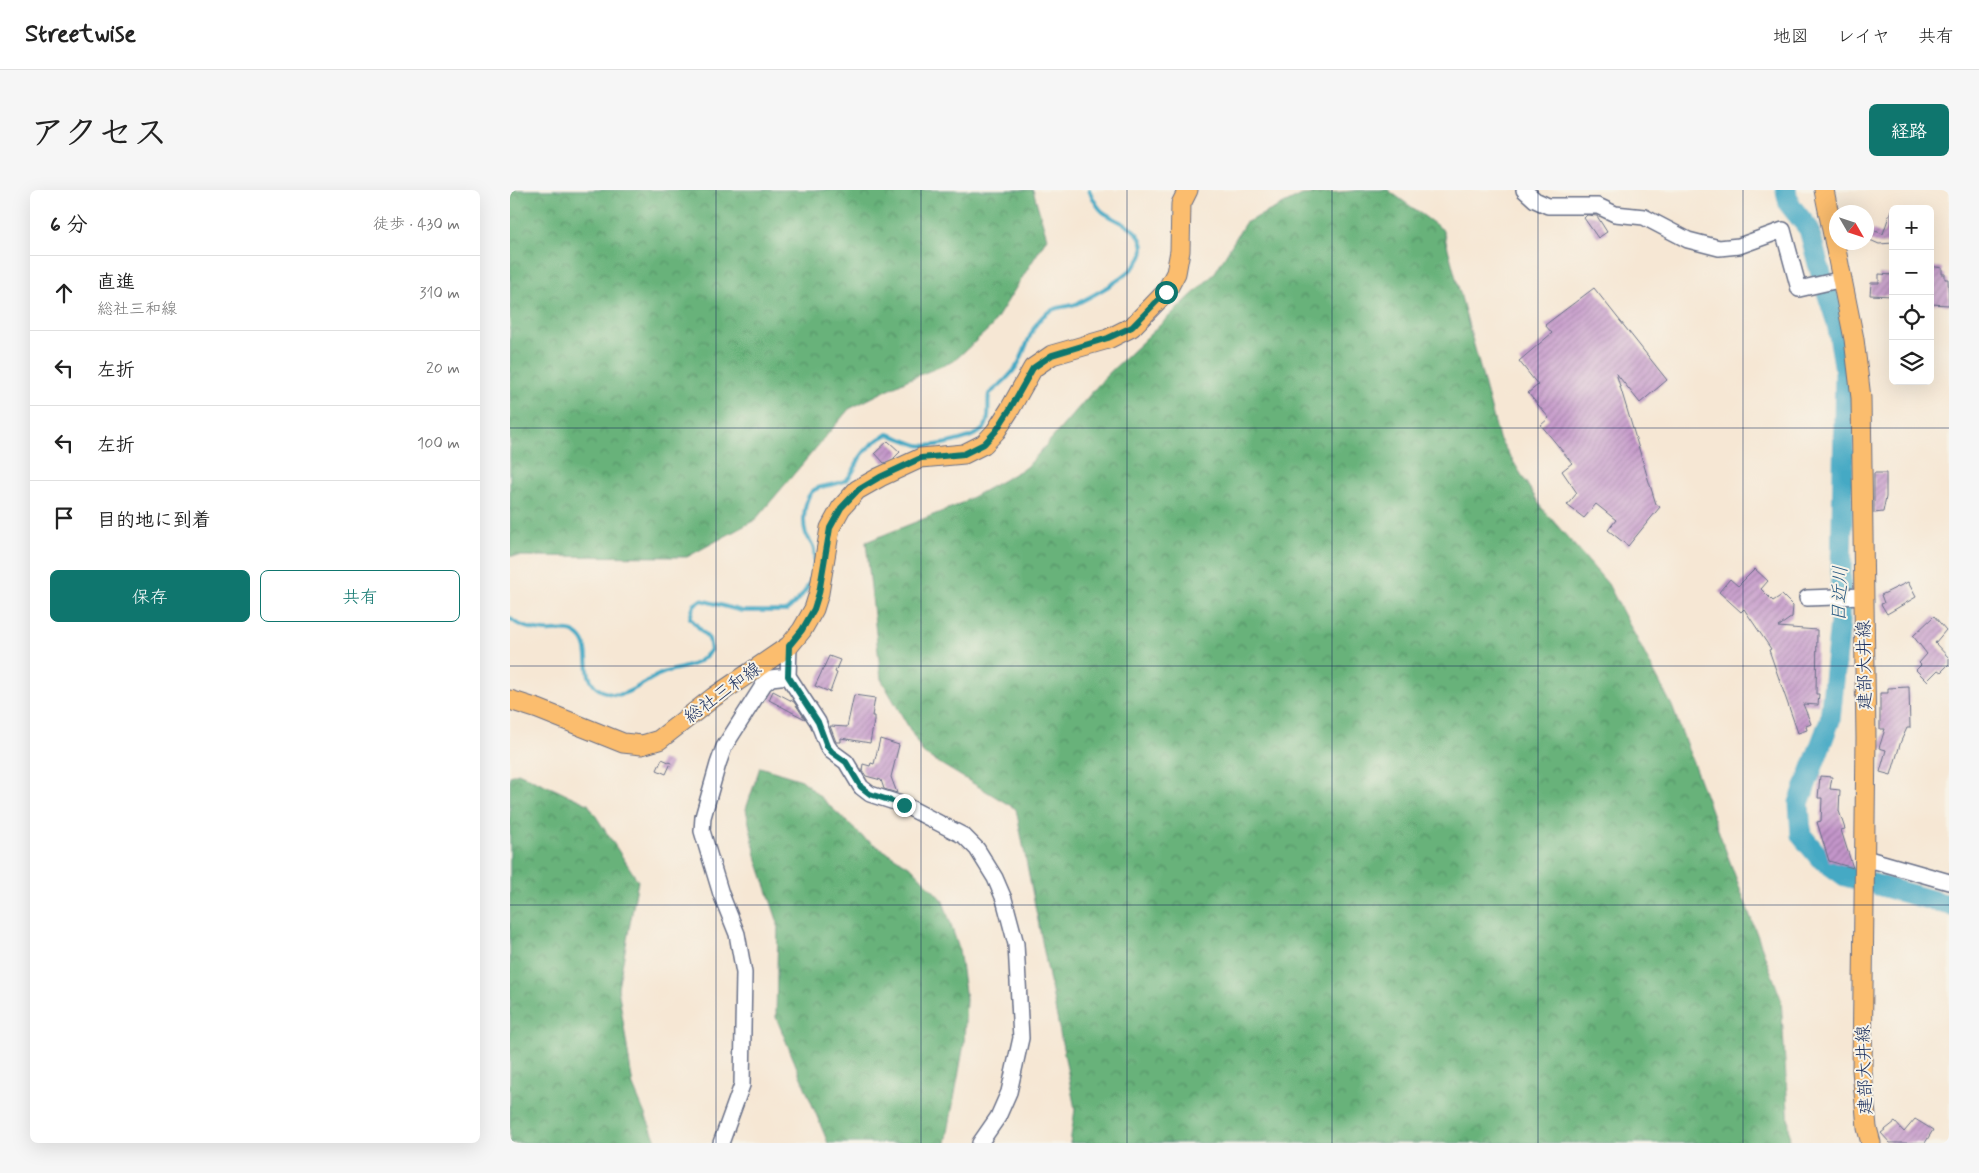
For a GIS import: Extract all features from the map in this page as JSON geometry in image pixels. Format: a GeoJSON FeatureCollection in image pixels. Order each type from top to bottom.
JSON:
{"type":"FeatureCollection","features":[{"type":"Feature","properties":{"kind":"main road","name":"総社三和線"},"geometry":{"type":"LineString","coordinates":[[510,700],[538,709],[623,743],[642,745],[659,740],[714,697],[789,646],[802,630],[814,609],[819,593],[830,528],[841,508],[858,490],[880,477],[921,458],[964,454],[984,444],[996,431],[1033,368],[1052,355],[1108,338],[1132,327],[1166,292],[1176,273],[1180,251],[1181,204],[1188,190]]}},
{"type":"Feature","properties":{"kind":"main road","name":"建部大井線"},"geometry":{"type":"LineString","coordinates":[[1824,190],[1837,280],[1854,339],[1861,398],[1861,597],[1865,864],[1862,1070],[1867,1128],[1871,1143]]}},
{"type":"Feature","properties":{"kind":"street"},"geometry":{"type":"LineString","coordinates":[[1524,190],[1535,200],[1548,206],[1598,206],[1615,214],[1644,217],[1688,240],[1719,248],[1739,246],[1783,230],[1799,289],[1837,280]]}},
{"type":"Feature","properties":{"kind":"street"},"geometry":{"type":"LineString","coordinates":[[1807,598],[1861,597]]}},
{"type":"Feature","properties":{"kind":"street"},"geometry":{"type":"LineString","coordinates":[[789,646],[788,676],[818,722],[827,746],[846,762],[861,787],[870,794],[904,805],[964,836],[977,849],[995,878],[1004,899],[1016,944],[1021,1038],[1009,1092],[998,1117],[980,1143]]}},
{"type":"Feature","properties":{"kind":"street"},"geometry":{"type":"LineString","coordinates":[[721,1143],[742,1085],[744,973],[737,934],[721,894],[702,831],[702,817],[724,747],[764,684],[771,678],[788,676]]}},
{"type":"Feature","properties":{"kind":"street"},"geometry":{"type":"LineString","coordinates":[[1865,864],[1949,882]]}},
{"type":"Feature","properties":{"kind":"green space"},"geometry":{"type":"Polygon","coordinates":[[[510,190],[1033,190],[1047,238],[992,326],[954,361],[907,380],[849,409],[755,520],[687,557],[510,556],[510,190]]]}},
{"type":"Feature","properties":{"kind":"green space"},"geometry":{"type":"Polygon","coordinates":[[[1388,190],[1443,230],[1499,438],[1541,507],[1608,584],[1672,706],[1781,999],[1790,1143],[1070,1143],[1075,1109],[1016,809],[924,754],[881,679],[866,542],[958,505],[1027,467],[1107,375],[1214,274],[1245,223],[1302,195],[1388,190]]]}},
{"type":"Feature","properties":{"kind":"green space"},"geometry":{"type":"Polygon","coordinates":[[[760,767],[802,780],[864,838],[912,868],[943,901],[959,949],[966,999],[964,1044],[946,1143],[828,1143],[776,1017],[778,923],[757,860],[746,809],[760,767]]]}},
{"type":"Feature","properties":{"kind":"green space"},"geometry":{"type":"Polygon","coordinates":[[[518,773],[588,804],[638,881],[618,988],[633,1086],[657,1143],[510,1143],[510,776],[518,773]]]}},
{"type":"Feature","properties":{"kind":"building"},"geometry":{"type":"Polygon","coordinates":[[[1587,215],[1597,216],[1607,232],[1598,238],[1584,218],[1587,215]]]}},
{"type":"Feature","properties":{"kind":"building"},"geometry":{"type":"Polygon","coordinates":[[[1889,216],[1889,243],[1879,244],[1874,242],[1874,230],[1883,234],[1889,216]]]}},
{"type":"Feature","properties":{"kind":"building"},"geometry":{"type":"Polygon","coordinates":[[[1934,267],[1942,268],[1942,274],[1945,274],[1945,279],[1948,279],[1949,305],[1934,304],[1934,267]]]}},
{"type":"Feature","properties":{"kind":"building"},"geometry":{"type":"Polygon","coordinates":[[[1879,274],[1889,275],[1889,296],[1870,295],[1871,283],[1879,283],[1879,274]]]}},
{"type":"Feature","properties":{"kind":"building"},"geometry":{"type":"Polygon","coordinates":[[[1594,288],[1667,380],[1640,403],[1616,373],[1656,504],[1660,507],[1628,546],[1608,530],[1616,520],[1596,504],[1584,518],[1567,505],[1577,493],[1562,471],[1572,463],[1541,425],[1549,418],[1528,393],[1538,385],[1519,361],[1552,333],[1545,325],[1594,288]]]}},
{"type":"Feature","properties":{"kind":"building"},"geometry":{"type":"Polygon","coordinates":[[[888,441],[900,452],[893,459],[884,463],[875,453],[888,441]]]}},
{"type":"Feature","properties":{"kind":"building"},"geometry":{"type":"Polygon","coordinates":[[[1874,473],[1886,473],[1886,497],[1883,512],[1874,513],[1874,473]]]}},
{"type":"Feature","properties":{"kind":"building"},"geometry":{"type":"Polygon","coordinates":[[[1755,569],[1768,581],[1761,589],[1773,601],[1782,595],[1793,606],[1792,617],[1778,627],[1817,630],[1816,694],[1819,694],[1818,705],[1803,704],[1811,724],[1806,726],[1807,730],[1798,733],[1769,650],[1771,649],[1744,609],[1741,612],[1719,592],[1730,579],[1738,586],[1755,569]]]}},
{"type":"Feature","properties":{"kind":"building"},"geometry":{"type":"Polygon","coordinates":[[[1908,582],[1916,597],[1887,614],[1881,604],[1884,603],[1881,595],[1908,582]]]}},
{"type":"Feature","properties":{"kind":"building"},"geometry":{"type":"Polygon","coordinates":[[[1934,616],[1946,630],[1935,643],[1949,658],[1949,664],[1941,672],[1938,670],[1927,681],[1916,670],[1927,654],[1913,636],[1934,616]]]}},
{"type":"Feature","properties":{"kind":"building"},"geometry":{"type":"Polygon","coordinates":[[[829,656],[840,660],[830,692],[815,686],[829,656]]]}},
{"type":"Feature","properties":{"kind":"building"},"geometry":{"type":"Polygon","coordinates":[[[1909,687],[1910,728],[1907,728],[1901,741],[1891,775],[1880,772],[1886,750],[1879,748],[1885,729],[1880,729],[1880,693],[1888,693],[1888,688],[1909,687]]]}},
{"type":"Feature","properties":{"kind":"building"},"geometry":{"type":"Polygon","coordinates":[[[773,691],[794,702],[805,719],[769,700],[773,691]]]}},
{"type":"Feature","properties":{"kind":"building"},"geometry":{"type":"Polygon","coordinates":[[[854,695],[875,698],[872,716],[874,716],[874,721],[870,743],[841,738],[841,742],[836,742],[830,726],[847,727],[854,695]]]}},
{"type":"Feature","properties":{"kind":"building"},"geometry":{"type":"Polygon","coordinates":[[[880,739],[899,745],[891,777],[897,793],[884,789],[881,780],[866,776],[862,770],[863,764],[870,766],[871,763],[874,764],[880,739]]]}},
{"type":"Feature","properties":{"kind":"building"},"geometry":{"type":"Polygon","coordinates":[[[662,759],[671,763],[666,774],[657,770],[662,759]]]}},
{"type":"Feature","properties":{"kind":"building"},"geometry":{"type":"Polygon","coordinates":[[[1820,776],[1832,777],[1830,789],[1840,790],[1839,811],[1845,829],[1841,830],[1853,868],[1829,861],[1817,822],[1821,821],[1822,798],[1818,798],[1820,776]]]}},
{"type":"Feature","properties":{"kind":"building"},"geometry":{"type":"Polygon","coordinates":[[[1915,1119],[1933,1130],[1925,1143],[1890,1143],[1881,1133],[1895,1122],[1904,1132],[1915,1119]]]}},
{"type":"Feature","properties":{"kind":"waterway"},"geometry":{"type":"LineString","coordinates":[[510,618],[531,629],[575,633],[585,644],[588,672],[594,685],[611,694],[622,694],[663,673],[692,665],[711,650],[709,639],[690,618],[694,605],[701,600],[742,611],[786,611],[805,591],[813,568],[814,549],[806,534],[804,523],[806,504],[814,490],[847,479],[865,451],[876,441],[888,434],[924,446],[953,442],[979,432],[986,424],[989,394],[1015,368],[1039,320],[1052,310],[1075,304],[1095,294],[1127,273],[1141,257],[1143,249],[1139,236],[1128,226],[1103,212],[1089,190]]}},
{"type":"Feature","properties":{"kind":"waterway","name":"日近川"},"geometry":{"type":"LineString","coordinates":[[1786,190],[1789,204],[1809,229],[1837,323],[1845,371],[1840,622],[1830,720],[1799,803],[1801,835],[1820,858],[1845,876],[1949,905]]}},
{"type":"Feature","properties":{"kind":"route"},"geometry":{"type":"LineString","coordinates":[[904,805],[870,794],[861,787],[846,762],[827,746],[818,722],[788,676],[789,646],[802,630],[814,609],[819,593],[830,528],[841,508],[858,490],[880,477],[921,458],[964,454],[984,444],[996,431],[1033,368],[1052,355],[1108,338],[1132,327],[1166,292]]}}]}
